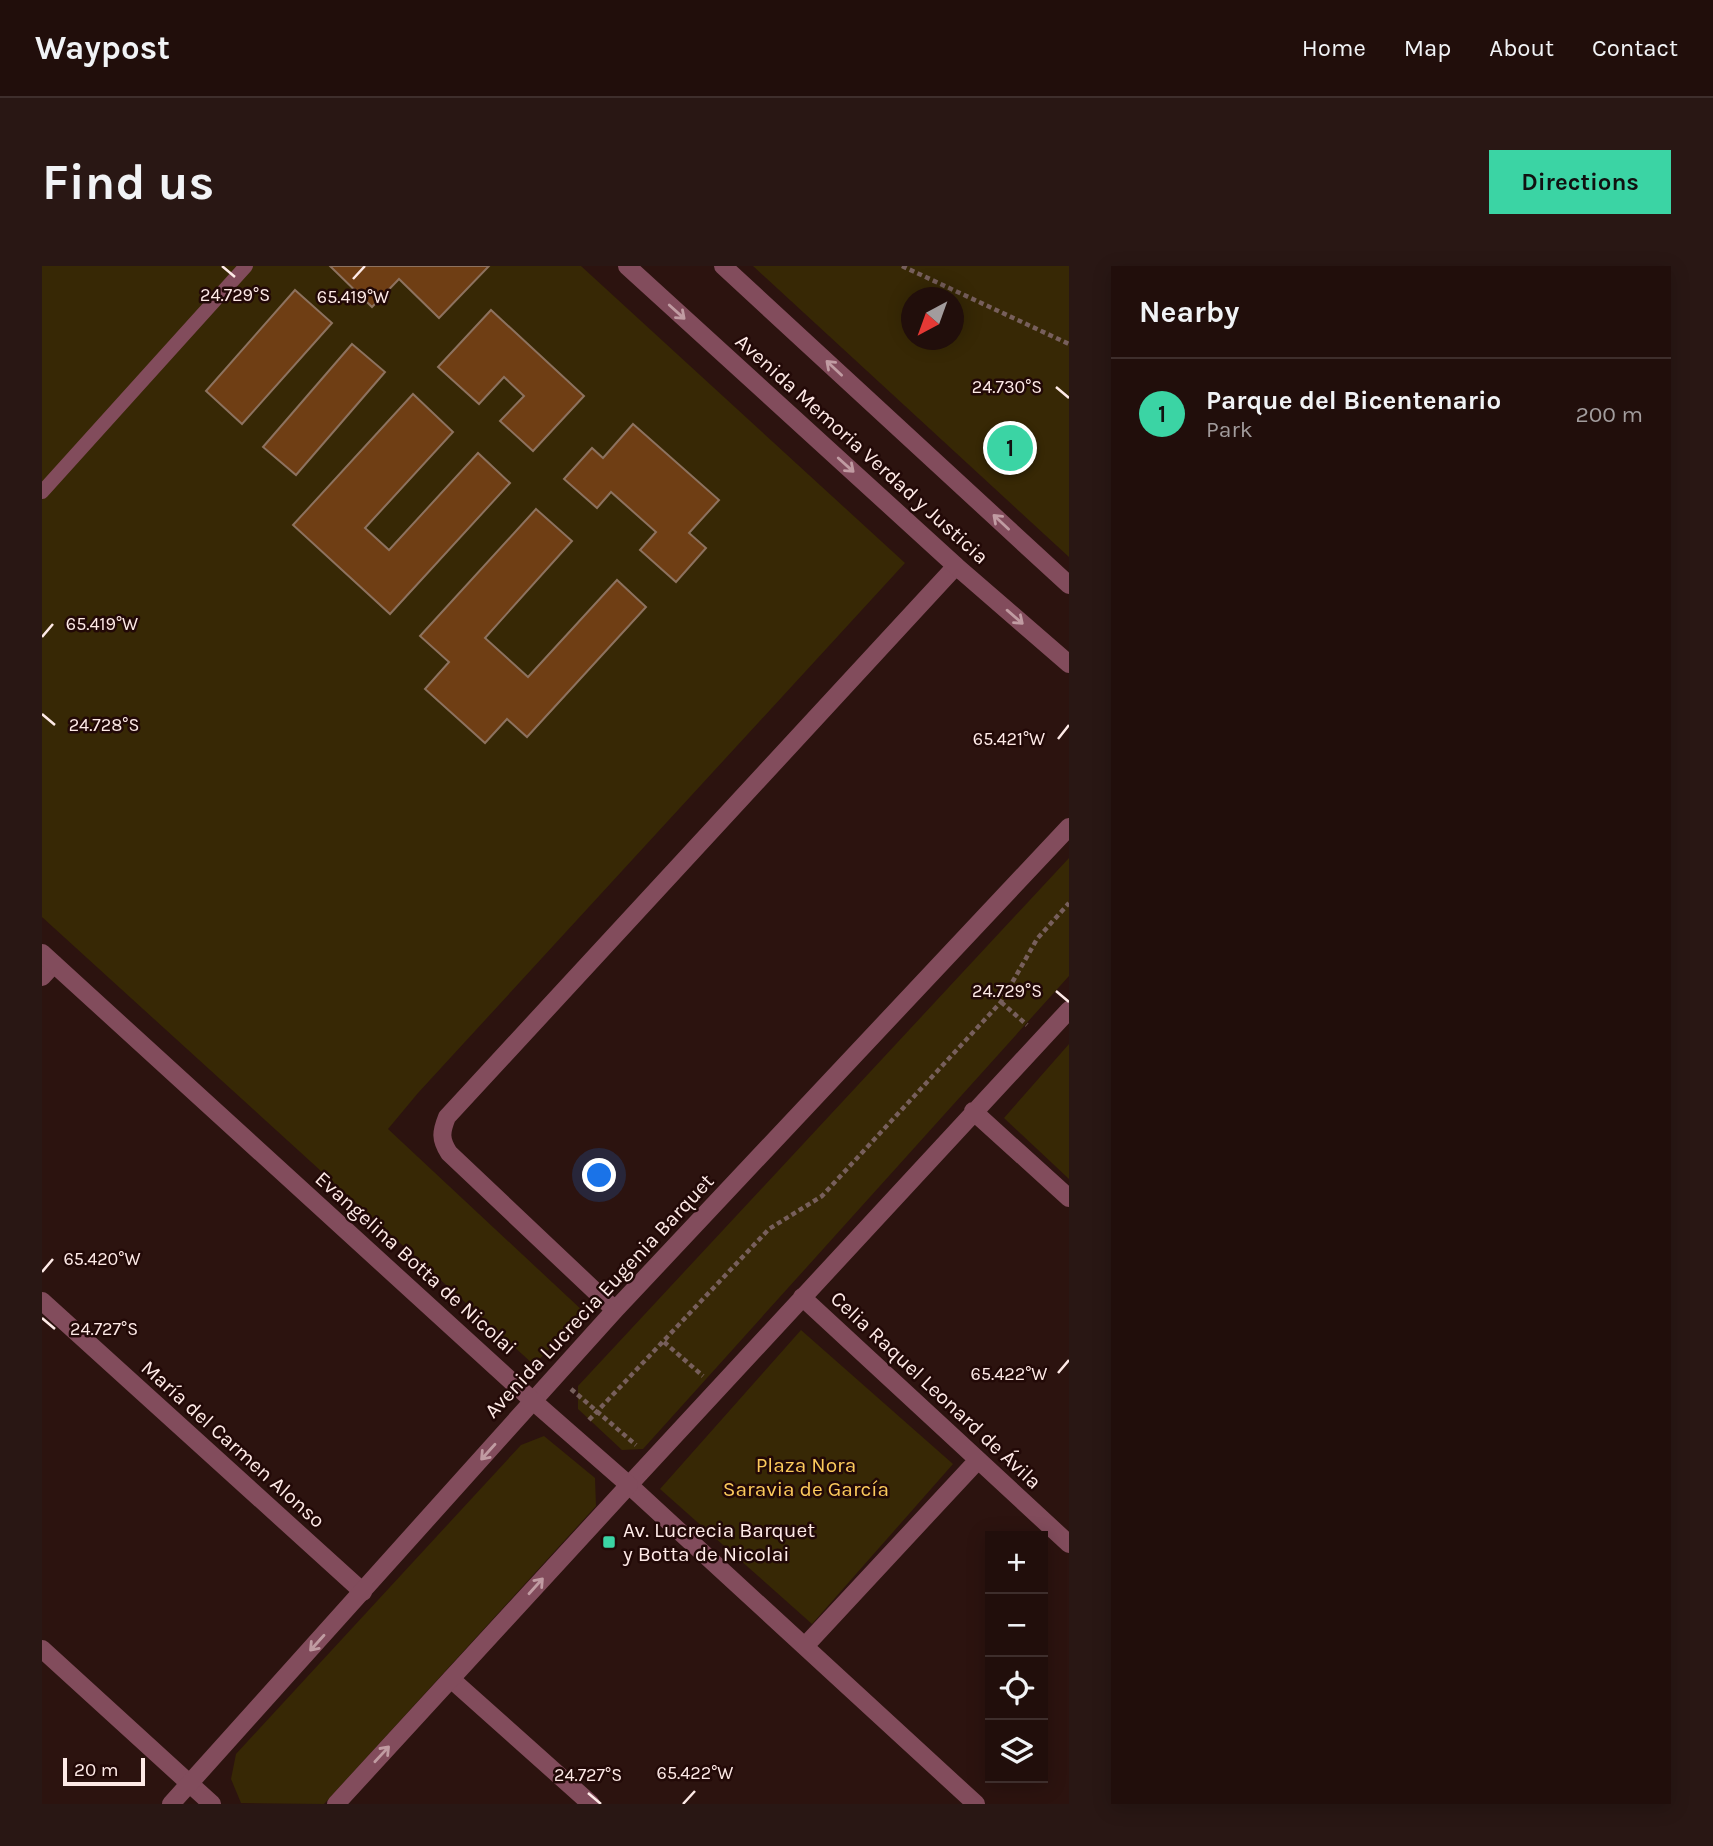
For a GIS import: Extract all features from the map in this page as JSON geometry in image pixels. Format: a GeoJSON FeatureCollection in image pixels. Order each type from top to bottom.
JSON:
{"type":"FeatureCollection","features":[{"type":"Feature","properties":{"kind":"street","name":"Avenida Memoria Verdad y Justicia"},"geometry":{"type":"LineString","coordinates":[[627,266],[956,566],[1069,664]]}},
{"type":"Feature","properties":{"kind":"street","name":"Avenida Memoria Verdad y Justicia"},"geometry":{"type":"LineString","coordinates":[[723,266],[1069,585]]}},
{"type":"Feature","properties":{"kind":"street"},"geometry":{"type":"LineString","coordinates":[[615,1310],[449,1153],[442,1142],[441,1132],[447,1117],[956,566]]}},
{"type":"Feature","properties":{"kind":"street","name":"Avenida Lucrecia Eugenia Barquet"},"geometry":{"type":"LineString","coordinates":[[172,1804],[615,1310],[1069,827]]}},
{"type":"Feature","properties":{"kind":"street","name":"Evangelina Botta de Nicolai"},"geometry":{"type":"LineString","coordinates":[[46,965],[629,1485],[976,1804]]}},
{"type":"Feature","properties":{"kind":"street"},"geometry":{"type":"LineString","coordinates":[[336,1804],[1069,1010]]}},
{"type":"Feature","properties":{"kind":"street"},"geometry":{"type":"LineString","coordinates":[[973,1111],[1069,1198]]}},
{"type":"Feature","properties":{"kind":"street","name":"Celia Raquel Leonard de Ávila"},"geometry":{"type":"LineString","coordinates":[[802,1297],[1069,1544]]}},
{"type":"Feature","properties":{"kind":"street","name":"María del Carmen Alonso"},"geometry":{"type":"LineString","coordinates":[[42,1301],[362,1592]]}},
{"type":"Feature","properties":{"kind":"street"},"geometry":{"type":"LineString","coordinates":[[805,1646],[978,1460]]}},
{"type":"Feature","properties":{"kind":"street"},"geometry":{"type":"LineString","coordinates":[[42,1649],[212,1804]]}},
{"type":"Feature","properties":{"kind":"street"},"geometry":{"type":"LineString","coordinates":[[451,1679],[591,1804]]}},
{"type":"Feature","properties":{"kind":"lane"},"geometry":{"type":"LineString","coordinates":[[42,492],[246,266]]}},
{"type":"Feature","properties":{"kind":"path"},"geometry":{"type":"LineString","coordinates":[[902,266],[1069,344]]}},
{"type":"Feature","properties":{"kind":"path"},"geometry":{"type":"LineString","coordinates":[[574,1437],[769,1229],[821,1196],[1001,1002],[1037,939],[1069,903]]}},
{"type":"Feature","properties":{"kind":"path"},"geometry":{"type":"LineString","coordinates":[[1001,1002],[1042,1038]]}},
{"type":"Feature","properties":{"kind":"path"},"geometry":{"type":"LineString","coordinates":[[664,1342],[717,1389]]}},
{"type":"Feature","properties":{"kind":"path"},"geometry":{"type":"LineString","coordinates":[[555,1376],[653,1459]]}},
{"type":"Feature","properties":{"kind":"green space"},"geometry":{"type":"Polygon","coordinates":[[[42,266],[581,266],[905,563],[418,1093],[388,1129],[584,1312],[534,1365],[42,917],[42,266]]]}},
{"type":"Feature","properties":{"kind":"green space"},"geometry":{"type":"Polygon","coordinates":[[[753,266],[1069,266],[1069,557],[753,266]]]}},
{"type":"Feature","properties":{"kind":"green space"},"geometry":{"type":"Polygon","coordinates":[[[1069,858],[1069,976],[643,1449],[622,1450],[578,1409],[578,1386],[1069,858]]]}},
{"type":"Feature","properties":{"kind":"green space"},"geometry":{"type":"Polygon","coordinates":[[[1069,1044],[1069,1179],[1004,1118],[1069,1044]]]}},
{"type":"Feature","properties":{"kind":"green space","name":"Plaza Nora Saravia de García"},"geometry":{"type":"Polygon","coordinates":[[[801,1330],[953,1464],[812,1624],[660,1489],[801,1330]]]}},
{"type":"Feature","properties":{"kind":"green space"},"geometry":{"type":"Polygon","coordinates":[[[544,1436],[595,1478],[596,1506],[324,1804],[241,1803],[231,1779],[236,1754],[521,1445],[544,1436]]]}},
{"type":"Feature","properties":{"kind":"building"},"geometry":{"type":"Polygon","coordinates":[[[330,266],[489,266],[439,318],[399,279],[372,307],[330,266]]]}},
{"type":"Feature","properties":{"kind":"building"},"geometry":{"type":"Polygon","coordinates":[[[295,290],[332,323],[242,424],[206,391],[295,290]]]}},
{"type":"Feature","properties":{"kind":"building"},"geometry":{"type":"Polygon","coordinates":[[[491,310],[584,396],[533,451],[500,421],[524,396],[504,377],[479,404],[438,367],[491,310]]]}},
{"type":"Feature","properties":{"kind":"building"},"geometry":{"type":"Polygon","coordinates":[[[352,344],[385,372],[296,475],[263,447],[352,344]]]}},
{"type":"Feature","properties":{"kind":"building"},"geometry":{"type":"Polygon","coordinates":[[[413,394],[453,432],[365,528],[389,550],[478,453],[510,483],[390,614],[293,525],[413,394]]]}},
{"type":"Feature","properties":{"kind":"building"},"geometry":{"type":"Polygon","coordinates":[[[633,424],[719,500],[689,533],[706,548],[676,582],[640,550],[656,532],[611,492],[597,508],[564,479],[592,448],[603,458],[633,424]]]}},
{"type":"Feature","properties":{"kind":"building"},"geometry":{"type":"Polygon","coordinates":[[[536,509],[572,541],[485,638],[528,677],[617,580],[646,607],[527,737],[507,719],[485,743],[425,689],[449,662],[420,636],[536,509]]]}},
{"type":"Feature","properties":{"kind":"place","name":"Parque del Bicentenario"},"geometry":{"type":"Point","coordinates":[1010,448]}},
{"type":"Feature","properties":{"kind":"place","name":"Av. Lucrecia Barquet y Botta de Nicolai"},"geometry":{"type":"Point","coordinates":[609,1542]}}]}
